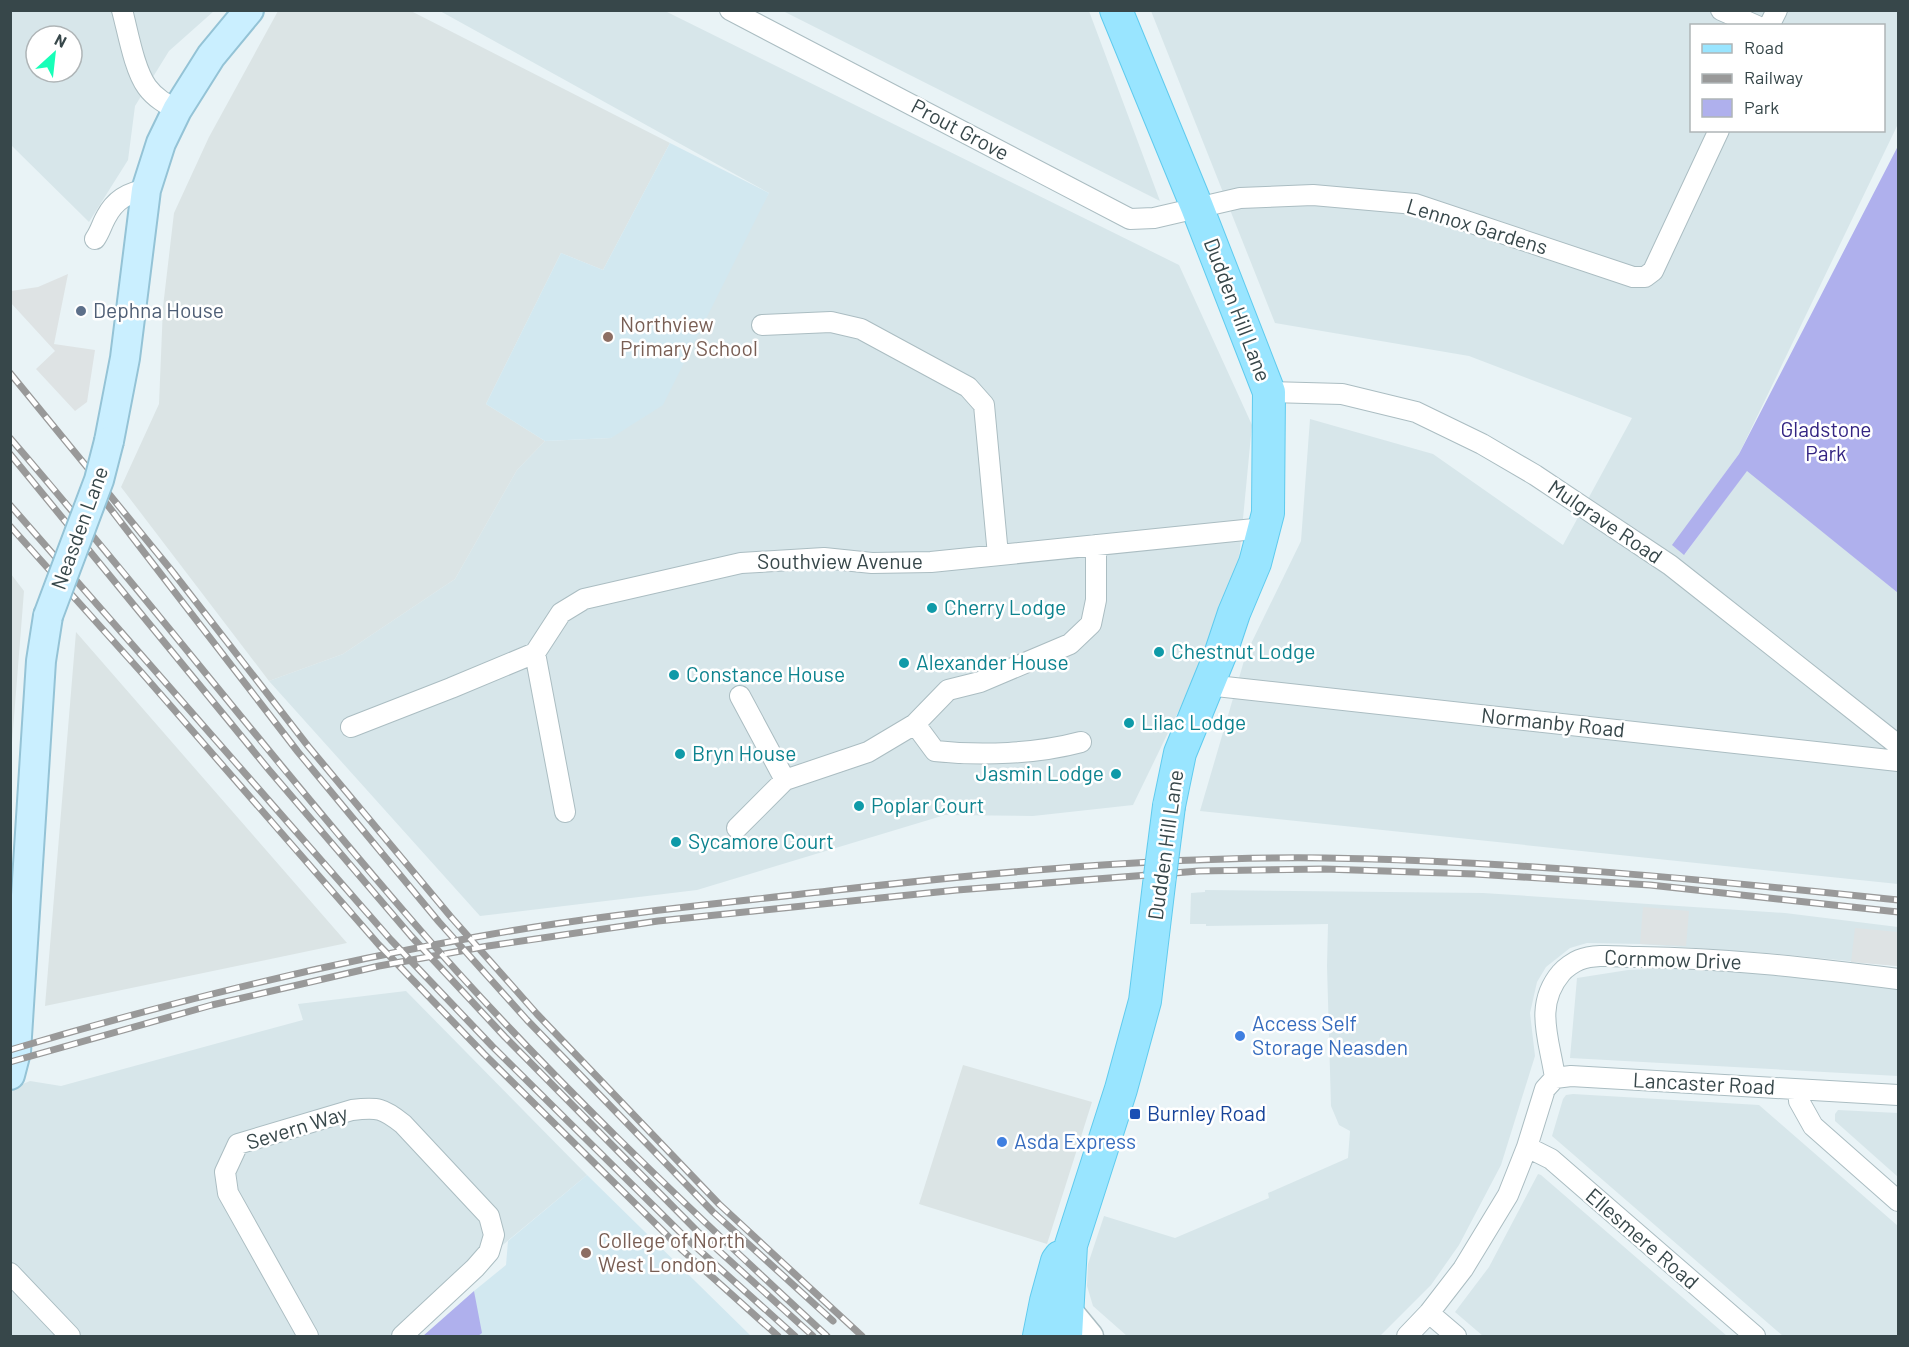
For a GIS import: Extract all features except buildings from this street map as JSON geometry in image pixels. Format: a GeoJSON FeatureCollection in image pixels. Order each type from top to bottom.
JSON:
{"type":"FeatureCollection","features":[{"type":"Feature","properties":{"kind":"main road","name":"Neasden Lane"},"geometry":{"type":"LineString","coordinates":[[10,1076],[16,1052],[41,661],[48,616],[99,480],[109,441],[125,358],[146,190],[161,143],[177,110],[211,56],[249,10]]}},
{"type":"Feature","properties":{"kind":"main road","name":"Dudden Hill Lane"},"geometry":{"type":"LineString","coordinates":[[1067,1322],[1071,1245],[1121,1089],[1145,1001],[1169,806],[1180,753],[1255,563],[1268,513],[1269,392],[1197,207],[1116,10]]}},
{"type":"Feature","properties":{"kind":"main road","name":"Dudden Hill Lane"},"geometry":{"type":"LineString","coordinates":[[1039,1336],[1057,1261],[1071,1245]]}},
{"type":"Feature","properties":{"kind":"street"},"geometry":{"type":"LineString","coordinates":[[122,10],[137,64],[146,86],[158,98],[177,110]]}},
{"type":"Feature","properties":{"kind":"street","name":"Prout Grove"},"geometry":{"type":"LineString","coordinates":[[730,10],[1130,219],[1154,218],[1197,207]]}},
{"type":"Feature","properties":{"kind":"street"},"geometry":{"type":"LineString","coordinates":[[1720,10],[1752,24]]}},
{"type":"Feature","properties":{"kind":"street"},"geometry":{"type":"LineString","coordinates":[[1770,24],[1777,10]]}},
{"type":"Feature","properties":{"kind":"street","name":"Lennox Gardens"},"geometry":{"type":"LineString","coordinates":[[1197,207],[1240,198],[1313,195],[1414,204],[1633,277],[1645,277],[1653,271],[1718,132]]}},
{"type":"Feature","properties":{"kind":"street"},"geometry":{"type":"LineString","coordinates":[[95,239],[107,215],[120,199],[132,192],[146,190]]}},
{"type":"Feature","properties":{"kind":"street"},"geometry":{"type":"LineString","coordinates":[[762,325],[831,322],[861,329],[968,387],[984,405],[998,555]]}},
{"type":"Feature","properties":{"kind":"street","name":"Mulgrave Road"},"geometry":{"type":"LineString","coordinates":[[1269,392],[1353,396],[1416,412],[1482,444],[1535,475],[1670,566],[1899,745]]}},
{"type":"Feature","properties":{"kind":"street","name":"Southview Avenue"},"geometry":{"type":"LineString","coordinates":[[535,653],[561,613],[584,599],[741,562],[824,558],[872,563],[931,562],[1264,528]]}},
{"type":"Feature","properties":{"kind":"street"},"geometry":{"type":"LineString","coordinates":[[737,828],[785,780],[868,752],[915,724],[948,690],[980,682],[1070,644],[1091,624],[1096,600],[1096,545]]}},
{"type":"Feature","properties":{"kind":"street"},"geometry":{"type":"LineString","coordinates":[[351,727],[535,653],[565,812]]}},
{"type":"Feature","properties":{"kind":"street","name":"Normanby Road"},"geometry":{"type":"LineString","coordinates":[[1207,685],[1899,761]]}},
{"type":"Feature","properties":{"kind":"street"},"geometry":{"type":"LineString","coordinates":[[740,696],[785,780]]}},
{"type":"Feature","properties":{"kind":"street"},"geometry":{"type":"LineString","coordinates":[[915,724],[935,751],[964,754],[1058,748],[1081,742]]}},
{"type":"Feature","properties":{"kind":"street","name":"Cornmow Drive"},"geometry":{"type":"LineString","coordinates":[[1555,1078],[1544,1024],[1545,1007],[1551,988],[1562,971],[1580,960],[1598,957],[1662,957],[1788,966],[1899,979]]}},
{"type":"Feature","properties":{"kind":"street","name":"Lancaster Road"},"geometry":{"type":"LineString","coordinates":[[1555,1078],[1571,1076],[1899,1095]]}},
{"type":"Feature","properties":{"kind":"street"},"geometry":{"type":"LineString","coordinates":[[1407,1336],[1429,1313],[1463,1269],[1508,1195],[1527,1147],[1545,1089],[1555,1078]]}},
{"type":"Feature","properties":{"kind":"street"},"geometry":{"type":"LineString","coordinates":[[1799,1090],[1799,1101],[1813,1126],[1899,1201]]}},
{"type":"Feature","properties":{"kind":"street","name":"Severn Way"},"geometry":{"type":"LineString","coordinates":[[308,1336],[228,1193],[225,1172],[238,1144],[352,1110],[370,1107],[387,1111],[403,1124],[489,1216],[494,1235],[489,1252],[475,1268],[402,1336]]}},
{"type":"Feature","properties":{"kind":"street","name":"Ellesmere Road"},"geometry":{"type":"LineString","coordinates":[[1527,1147],[1551,1160],[1755,1336]]}},
{"type":"Feature","properties":{"kind":"street"},"geometry":{"type":"LineString","coordinates":[[10,1273],[70,1336]]}},
{"type":"Feature","properties":{"kind":"street"},"geometry":{"type":"LineString","coordinates":[[1429,1313],[1456,1336]]}},
{"type":"Feature","properties":{"kind":"street"},"geometry":{"type":"LineString","coordinates":[[1067,1322],[1091,1336]]}},
{"type":"Feature","properties":{"kind":"shaded area"},"geometry":{"type":"Polygon","coordinates":[[[10,11],[214,11],[169,51],[135,106],[128,160],[89,222],[11,145],[10,11]]]}},
{"type":"Feature","properties":{"kind":"shaded area"},"geometry":{"type":"Polygon","coordinates":[[[278,11],[411,11],[670,143],[603,270],[561,253],[486,404],[545,441],[517,470],[455,579],[343,654],[269,681],[121,487],[159,404],[163,307],[174,213],[209,137],[278,11]]]}},
{"type":"Feature","properties":{"kind":"shaded area"},"geometry":{"type":"Polygon","coordinates":[[[440,11],[665,11],[1179,265],[1252,425],[1239,560],[1195,677],[1133,805],[1033,816],[945,815],[697,890],[480,916],[269,681],[343,654],[455,579],[517,470],[545,441],[611,438],[769,193],[440,11]]]}},
{"type":"Feature","properties":{"kind":"shaded area"},"geometry":{"type":"Polygon","coordinates":[[[783,11],[1089,11],[1160,201],[783,11]]]}},
{"type":"Feature","properties":{"kind":"shaded area"},"geometry":{"type":"Polygon","coordinates":[[[1151,11],[1898,11],[1898,124],[1739,454],[1673,545],[1685,554],[1747,470],[1898,593],[1898,884],[1200,811],[1246,654],[1301,541],[1310,419],[1433,454],[1563,545],[1632,418],[1469,356],[1275,323],[1151,11]]]}},
{"type":"Feature","properties":{"kind":"shaded area","name":"Northview Primary School"},"geometry":{"type":"Polygon","coordinates":[[[670,143],[769,193],[663,405],[611,438],[545,441],[486,404],[561,253],[603,270],[670,143]]]}},
{"type":"Feature","properties":{"kind":"shaded area"},"geometry":{"type":"Polygon","coordinates":[[[68,274],[54,344],[95,350],[87,402],[75,411],[36,369],[55,351],[11,303],[11,291],[38,287],[68,274]]]}},
{"type":"Feature","properties":{"kind":"shaded area"},"geometry":{"type":"Polygon","coordinates":[[[11,574],[24,591],[11,755],[11,574]]]}},
{"type":"Feature","properties":{"kind":"shaded area"},"geometry":{"type":"Polygon","coordinates":[[[76,632],[347,943],[45,1006],[76,632]]]}},
{"type":"Feature","properties":{"kind":"shaded area"},"geometry":{"type":"Polygon","coordinates":[[[1205,890],[1483,893],[1785,913],[1898,927],[1898,966],[1779,954],[1640,944],[1587,943],[1570,948],[1546,967],[1537,982],[1530,1013],[1535,1056],[1501,1165],[1459,1245],[1431,1285],[1380,1336],[1127,1336],[1093,1306],[1087,1286],[1088,1264],[1104,1216],[1175,1238],[1269,1198],[1268,1193],[1348,1158],[1350,1131],[1339,1125],[1331,1106],[1328,924],[1206,926],[1206,924],[1190,924],[1191,893],[1205,892],[1205,890]]]}},
{"type":"Feature","properties":{"kind":"shaded area"},"geometry":{"type":"Polygon","coordinates":[[[1643,907],[1689,911],[1686,946],[1640,944],[1643,907]]]}},
{"type":"Feature","properties":{"kind":"shaded area"},"geometry":{"type":"Polygon","coordinates":[[[1855,928],[1898,932],[1898,966],[1851,962],[1855,928]]]}},
{"type":"Feature","properties":{"kind":"shaded area"},"geometry":{"type":"Polygon","coordinates":[[[1677,968],[1741,971],[1898,989],[1898,1076],[1570,1058],[1577,978],[1628,970],[1677,968]]]}},
{"type":"Feature","properties":{"kind":"shaded area"},"geometry":{"type":"Polygon","coordinates":[[[406,991],[587,1175],[393,1336],[11,1336],[11,1089],[30,1081],[61,1086],[303,1020],[298,1004],[406,991]]]}},
{"type":"Feature","properties":{"kind":"shaded area"},"geometry":{"type":"Polygon","coordinates":[[[963,1065],[1092,1102],[1047,1244],[919,1204],[963,1065]]]}},
{"type":"Feature","properties":{"kind":"shaded area"},"geometry":{"type":"Polygon","coordinates":[[[1566,1095],[1759,1105],[1898,1226],[1898,1336],[1783,1336],[1552,1136],[1563,1099],[1566,1095]]]}},
{"type":"Feature","properties":{"kind":"shaded area"},"geometry":{"type":"Polygon","coordinates":[[[1838,1110],[1898,1113],[1898,1177],[1835,1121],[1835,1114],[1838,1110]]]}},
{"type":"Feature","properties":{"kind":"shaded area"},"geometry":{"type":"Polygon","coordinates":[[[1538,1174],[1727,1336],[1483,1336],[1455,1312],[1489,1267],[1538,1174]]]}},
{"type":"Feature","properties":{"kind":"shaded area","name":"College of North West London"},"geometry":{"type":"Polygon","coordinates":[[[587,1175],[751,1336],[478,1336],[474,1291],[506,1265],[508,1241],[587,1175]]]}},
{"type":"Feature","properties":{"kind":"green space","name":"Gladstone Park"},"geometry":{"type":"Polygon","coordinates":[[[1898,146],[1898,593],[1747,471],[1684,555],[1672,545],[1739,454],[1898,146]]]}},
{"type":"Feature","properties":{"kind":"green space"},"geometry":{"type":"Polygon","coordinates":[[[474,1291],[482,1333],[478,1336],[423,1336],[474,1291]]]}},
{"type":"Feature","properties":{"kind":"railway"},"geometry":{"type":"LineString","coordinates":[[10,373],[172,571],[308,746],[451,917],[537,1014],[719,1204],[862,1336]]}},
{"type":"Feature","properties":{"kind":"railway"},"geometry":{"type":"LineString","coordinates":[[10,438],[317,809],[469,984],[619,1139],[827,1336]]}},
{"type":"Feature","properties":{"kind":"railway"},"geometry":{"type":"LineString","coordinates":[[10,454],[269,770],[411,936],[505,1037],[697,1231],[813,1336]]}},
{"type":"Feature","properties":{"kind":"railway"},"geometry":{"type":"LineString","coordinates":[[96,490],[298,752],[439,922],[527,1020],[713,1212],[833,1321]]}},
{"type":"Feature","properties":{"kind":"railway"},"geometry":{"type":"LineString","coordinates":[[10,505],[391,940],[492,1046],[688,1240],[795,1336]]}},
{"type":"Feature","properties":{"kind":"railway"},"geometry":{"type":"LineString","coordinates":[[10,526],[142,673],[379,945],[484,1054],[682,1250],[778,1336]]}},
{"type":"Feature","properties":{"kind":"railway"},"geometry":{"type":"LineString","coordinates":[[10,1050],[183,1001],[300,973],[521,929],[656,910],[837,890],[1142,862],[1325,858],[1469,863],[1755,885],[1898,900]]}},
{"type":"Feature","properties":{"kind":"railway"},"geometry":{"type":"LineString","coordinates":[[10,1062],[212,1005],[379,966],[488,946],[658,921],[957,890],[1199,871],[1324,869],[1475,874],[1650,885],[1898,912]]}},
{"type":"Feature","properties":{"kind":"place","name":"Dephna House"},"geometry":{"type":"Point","coordinates":[81,311]}},
{"type":"Feature","properties":{"kind":"place","name":"Northview Primary School"},"geometry":{"type":"Point","coordinates":[608,337]}},
{"type":"Feature","properties":{"kind":"place","name":"Cherry Lodge"},"geometry":{"type":"Point","coordinates":[932,608]}},
{"type":"Feature","properties":{"kind":"place","name":"Chestnut Lodge"},"geometry":{"type":"Point","coordinates":[1159,652]}},
{"type":"Feature","properties":{"kind":"place","name":"Alexander House"},"geometry":{"type":"Point","coordinates":[904,663]}},
{"type":"Feature","properties":{"kind":"place","name":"Constance House"},"geometry":{"type":"Point","coordinates":[674,675]}},
{"type":"Feature","properties":{"kind":"place","name":"Lilac Lodge"},"geometry":{"type":"Point","coordinates":[1129,723]}},
{"type":"Feature","properties":{"kind":"place","name":"Bryn House"},"geometry":{"type":"Point","coordinates":[680,754]}},
{"type":"Feature","properties":{"kind":"place","name":"Jasmin Lodge"},"geometry":{"type":"Point","coordinates":[1116,774]}},
{"type":"Feature","properties":{"kind":"place","name":"Poplar Court"},"geometry":{"type":"Point","coordinates":[859,806]}},
{"type":"Feature","properties":{"kind":"place","name":"Sycamore Court"},"geometry":{"type":"Point","coordinates":[676,842]}},
{"type":"Feature","properties":{"kind":"place","name":"Access Self Storage Neasden"},"geometry":{"type":"Point","coordinates":[1240,1036]}},
{"type":"Feature","properties":{"kind":"place","name":"Burnley Road"},"geometry":{"type":"Point","coordinates":[1135,1114]}},
{"type":"Feature","properties":{"kind":"place","name":"Asda Express"},"geometry":{"type":"Point","coordinates":[1002,1142]}},
{"type":"Feature","properties":{"kind":"place","name":"College of North West London"},"geometry":{"type":"Point","coordinates":[586,1253]}}]}
